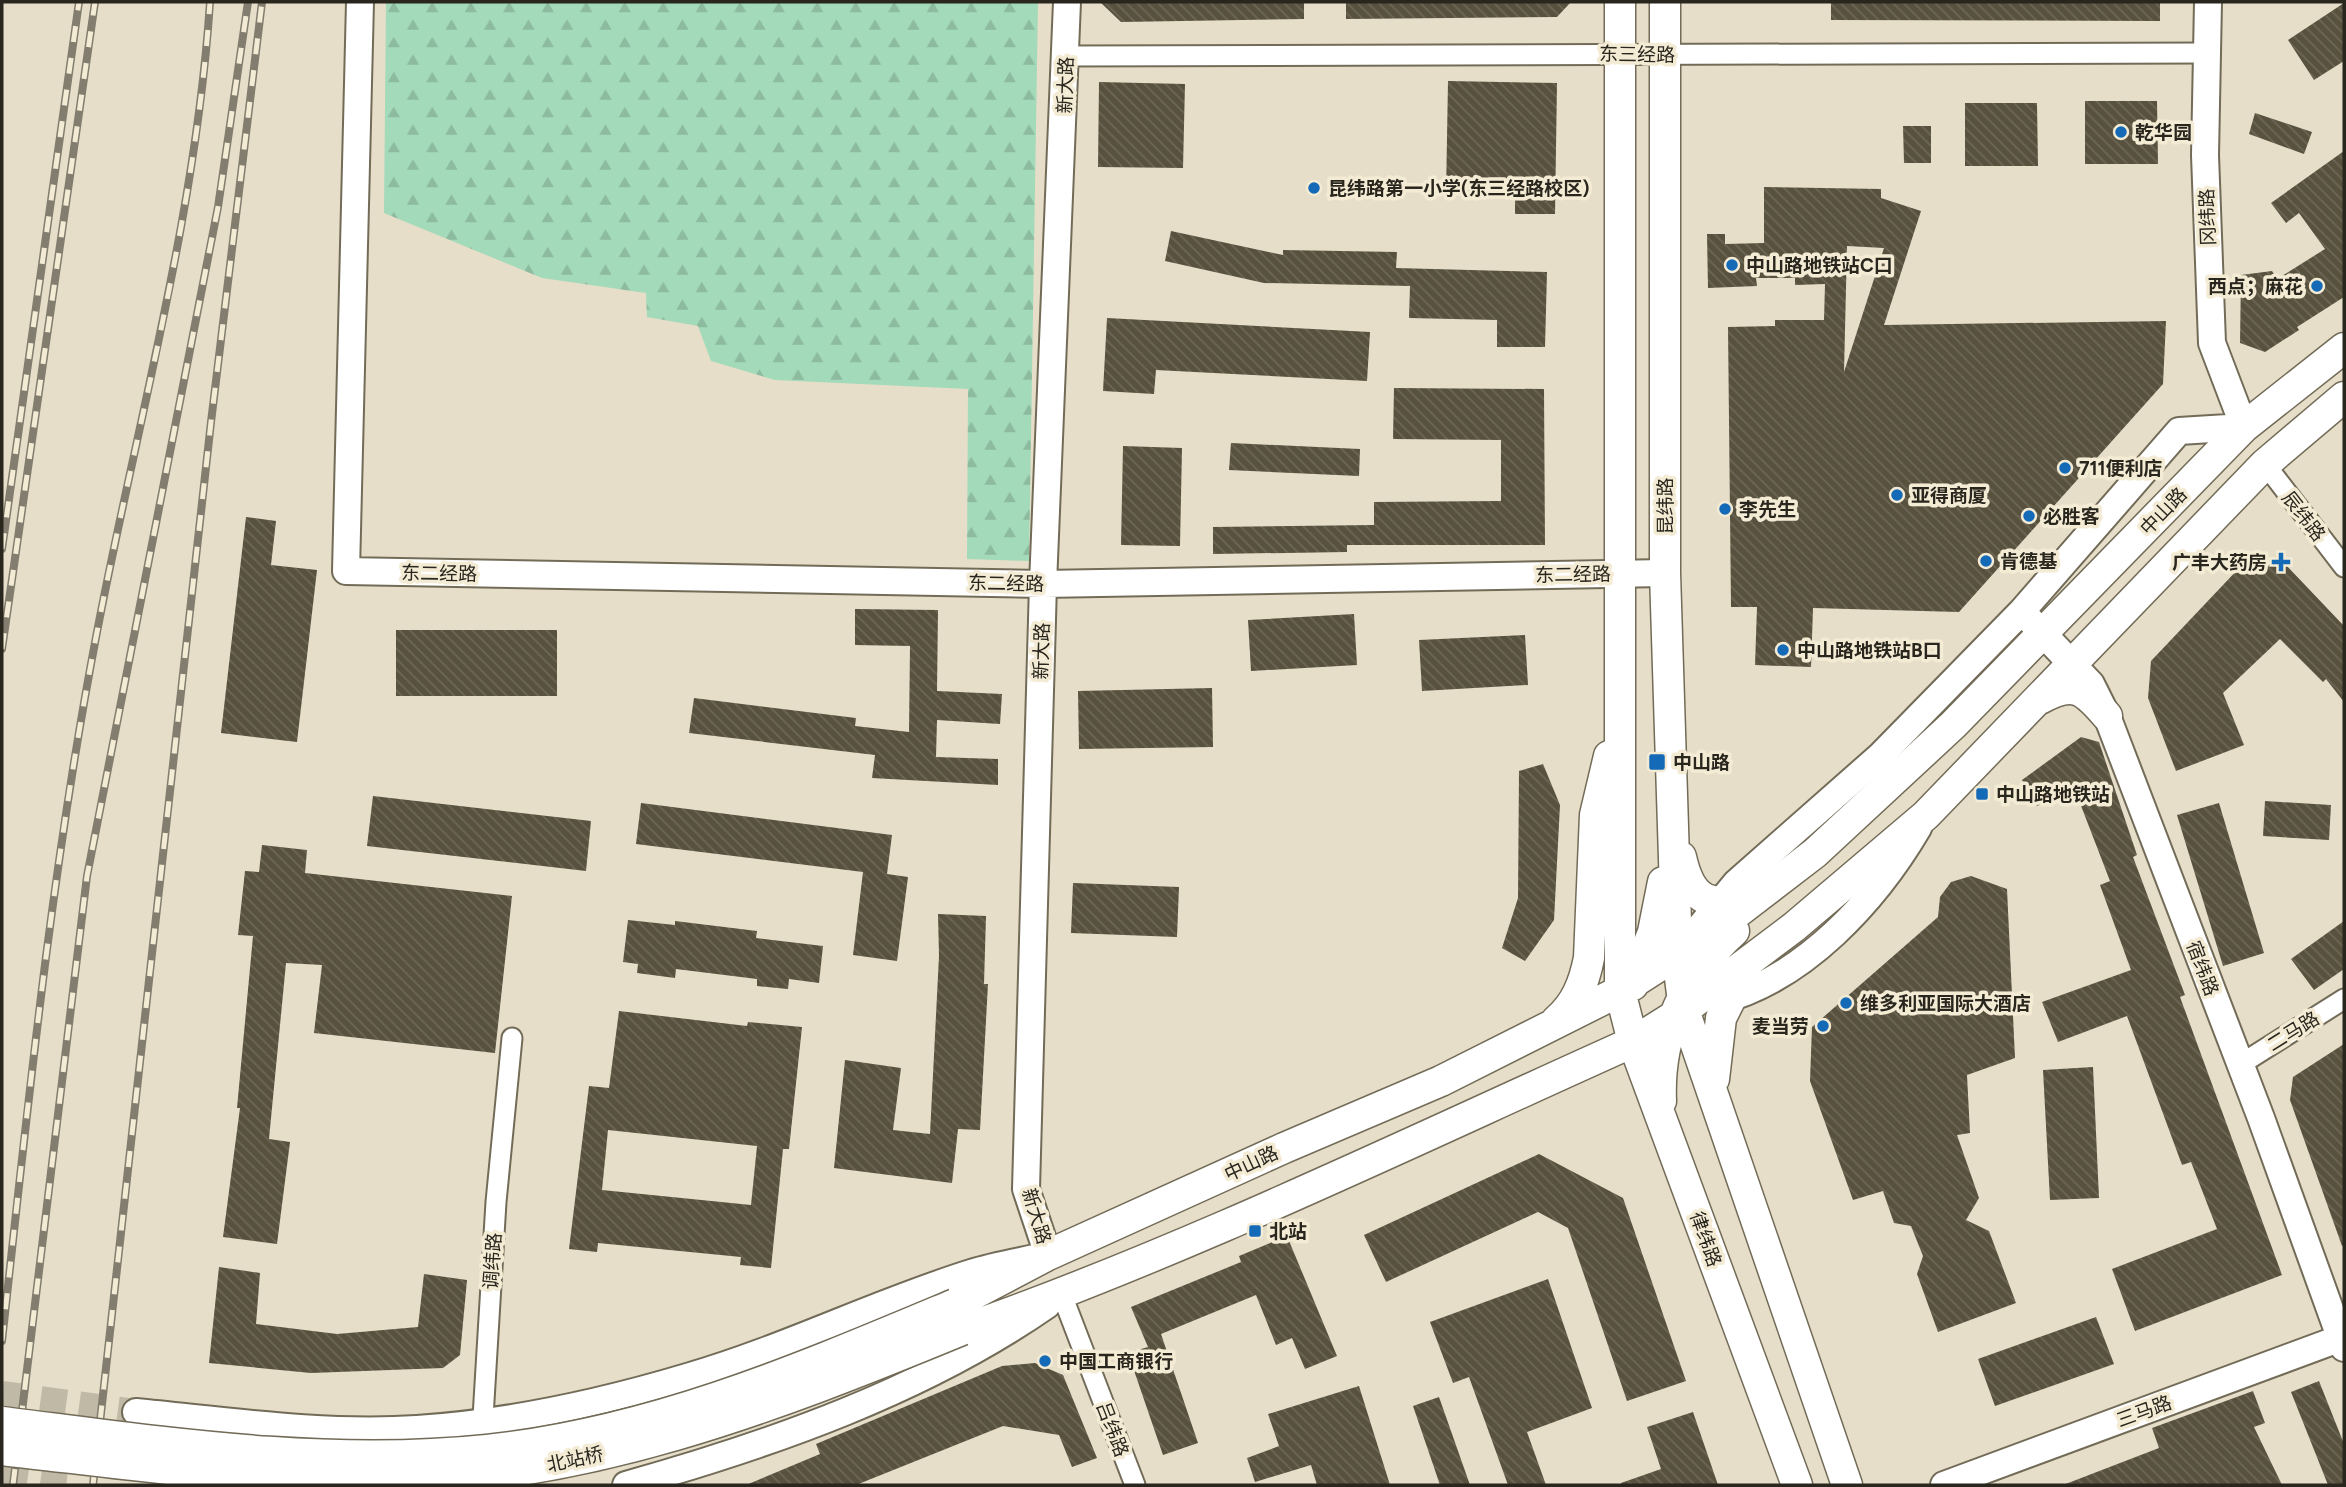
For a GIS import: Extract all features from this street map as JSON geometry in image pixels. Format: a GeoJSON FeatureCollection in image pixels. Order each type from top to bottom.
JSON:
{"type":"FeatureCollection","features":[{"type":"Feature","properties":{"kind":"main road"},"geometry":{"type":"LineString","coordinates":[[1620,2],[1620,722],[1626,995]]}},
{"type":"Feature","properties":{"kind":"main road","name":"昆纬路"},"geometry":{"type":"LineString","coordinates":[[1665,2],[1665,573],[1680,1008]]}},
{"type":"Feature","properties":{"kind":"main road","name":"中山路"},"geometry":{"type":"LineString","coordinates":[[959,1317],[1048,1255],[1284,1147],[1441,1081],[1548,1027],[1626,995],[1677,954],[1782,879],[1953,725],[2244,427],[2344,348]]}},
{"type":"Feature","properties":{"kind":"main road"},"geometry":{"type":"LineString","coordinates":[[959,1317],[1062,1295],[1633,1042],[1794,927],[1926,815],[2265,464],[2344,397]]}},
{"type":"Feature","properties":{"kind":"main road"},"geometry":{"type":"LineString","coordinates":[[2040,699],[2062,689],[2075,688],[2088,696],[2107,716]]}},
{"type":"Feature","properties":{"kind":"main road"},"geometry":{"type":"LineString","coordinates":[[1548,1027],[1565,1013],[1585,980],[1589,958],[1595,815],[1620,722]]}},
{"type":"Feature","properties":{"kind":"main road"},"geometry":{"type":"LineString","coordinates":[[1673,826],[1688,881],[1696,892],[1717,904],[1752,896],[1782,879]]}},
{"type":"Feature","properties":{"kind":"main road"},"geometry":{"type":"LineString","coordinates":[[1529,1088],[1590,1048],[1626,995],[1653,932],[1673,826]]}},
{"type":"Feature","properties":{"kind":"main road"},"geometry":{"type":"LineString","coordinates":[[1666,1130],[1661,1070],[1680,1008],[1721,944],[1782,879]]}},
{"type":"Feature","properties":{"kind":"main road"},"geometry":{"type":"LineString","coordinates":[[1716,1104],[1717,1038],[1730,998],[1752,958]]}},
{"type":"Feature","properties":{"kind":"main road","name":"律纬路"},"geometry":{"type":"LineString","coordinates":[[1626,995],[1633,1042],[1797,1485]]}},
{"type":"Feature","properties":{"kind":"main road"},"geometry":{"type":"LineString","coordinates":[[1680,1008],[1716,1104],[1847,1485]]}},
{"type":"Feature","properties":{"kind":"main road","name":"北站桥"},"geometry":{"type":"LineString","coordinates":[[2,1422],[222,1449],[334,1456],[486,1450],[553,1440],[617,1426],[744,1391],[959,1317]]}},
{"type":"Feature","properties":{"kind":"main road","name":"北站桥"},"geometry":{"type":"LineString","coordinates":[[2,1450],[279,1480],[377,1482],[538,1467],[661,1440],[745,1416],[959,1317]]}},
{"type":"Feature","properties":{"kind":"street","name":"东二经路"},"geometry":{"type":"LineString","coordinates":[[360,2],[346,571],[1043,584],[1665,573]]}},
{"type":"Feature","properties":{"kind":"street","name":"新大路"},"geometry":{"type":"LineString","coordinates":[[1048,1255],[1026,1189],[1043,584],[1067,56],[1067,2]]}},
{"type":"Feature","properties":{"kind":"street","name":"冈纬路"},"geometry":{"type":"LineString","coordinates":[[2208,2],[2205,155],[2212,343],[2244,427]]}},
{"type":"Feature","properties":{"kind":"street","name":"东三经路"},"geometry":{"type":"LineString","coordinates":[[1067,56],[2206,53]]}},
{"type":"Feature","properties":{"kind":"street"},"geometry":{"type":"LineString","coordinates":[[1677,954],[1717,904],[1762,859],[1880,756],[2022,611],[2179,431],[2244,427]]}},
{"type":"Feature","properties":{"kind":"street","name":"辰纬路"},"geometry":{"type":"LineString","coordinates":[[2265,464],[2344,567]]}},
{"type":"Feature","properties":{"kind":"street","name":"宿纬路"},"geometry":{"type":"LineString","coordinates":[[2022,611],[2091,684],[2107,716],[2241,1064],[2343,1341]]}},
{"type":"Feature","properties":{"kind":"street"},"geometry":{"type":"LineString","coordinates":[[1680,1008],[1730,998],[1766,983],[1816,948],[1840,926],[1892,867],[1926,815]]}},
{"type":"Feature","properties":{"kind":"street","name":"二马路"},"geometry":{"type":"LineString","coordinates":[[2241,1064],[2344,999]]}},
{"type":"Feature","properties":{"kind":"street","name":"调纬路"},"geometry":{"type":"LineString","coordinates":[[482,1485],[482,1421],[496,1202],[512,1038]]}},
{"type":"Feature","properties":{"kind":"street"},"geometry":{"type":"LineString","coordinates":[[136,1412],[286,1428],[357,1430],[417,1429],[537,1412],[687,1377],[771,1350],[971,1273],[1048,1255]]}},
{"type":"Feature","properties":{"kind":"street"},"geometry":{"type":"LineString","coordinates":[[626,1485],[727,1455],[856,1407],[998,1339],[1062,1295]]}},
{"type":"Feature","properties":{"kind":"street","name":"吕纬路"},"geometry":{"type":"LineString","coordinates":[[1062,1295],[1135,1485]]}},
{"type":"Feature","properties":{"kind":"street","name":"三马路"},"geometry":{"type":"LineString","coordinates":[[1944,1485],[2343,1341]]}},
{"type":"Feature","properties":{"kind":"green space"},"geometry":{"type":"Polygon","coordinates":[[[386,2],[1038,2],[1029,561],[967,559],[968,389],[775,380],[711,361],[698,326],[647,317],[646,293],[542,278],[384,213],[386,2]]]}},
{"type":"Feature","properties":{"kind":"building"},"geometry":{"type":"Polygon","coordinates":[[[1100,2],[1304,2],[1304,19],[1121,22],[1100,2]]]}},
{"type":"Feature","properties":{"kind":"building"},"geometry":{"type":"Polygon","coordinates":[[[1346,2],[1571,2],[1557,17],[1346,19],[1346,2]]]}},
{"type":"Feature","properties":{"kind":"building"},"geometry":{"type":"Polygon","coordinates":[[[1831,2],[2160,2],[2160,21],[1831,20],[1831,2]]]}},
{"type":"Feature","properties":{"kind":"building"},"geometry":{"type":"Polygon","coordinates":[[[2344,3],[2344,61],[2314,80],[2288,40],[2344,3]]]}},
{"type":"Feature","properties":{"kind":"building"},"geometry":{"type":"Polygon","coordinates":[[[1448,81],[1557,83],[1555,214],[1515,214],[1515,196],[1446,194],[1448,81]]]}},
{"type":"Feature","properties":{"kind":"building"},"geometry":{"type":"Polygon","coordinates":[[[1099,82],[1185,84],[1183,168],[1098,167],[1099,82]]]}},
{"type":"Feature","properties":{"kind":"building","name":"乾华园"},"geometry":{"type":"Polygon","coordinates":[[[2085,101],[2157,101],[2158,164],[2085,164],[2085,101]]]}},
{"type":"Feature","properties":{"kind":"building"},"geometry":{"type":"Polygon","coordinates":[[[1965,103],[2037,103],[2038,166],[1965,166],[1965,103]]]}},
{"type":"Feature","properties":{"kind":"building"},"geometry":{"type":"Polygon","coordinates":[[[2255,113],[2312,132],[2304,154],[2249,134],[2255,113]]]}},
{"type":"Feature","properties":{"kind":"building"},"geometry":{"type":"Polygon","coordinates":[[[1903,126],[1931,126],[1931,163],[1904,163],[1903,126]]]}},
{"type":"Feature","properties":{"kind":"building"},"geometry":{"type":"Polygon","coordinates":[[[2344,151],[2344,297],[2297,327],[2299,330],[2265,352],[2240,343],[2241,275],[2272,271],[2277,279],[2325,249],[2299,213],[2286,223],[2271,203],[2344,151]]]}},
{"type":"Feature","properties":{"kind":"building","name":"亚得商厦"},"geometry":{"type":"Polygon","coordinates":[[[1764,187],[1881,189],[1881,198],[1921,211],[1884,325],[2166,321],[2163,384],[1959,612],[1813,608],[1811,667],[1755,665],[1757,607],[1731,607],[1728,327],[1775,326],[1775,320],[1824,320],[1825,284],[1795,285],[1795,278],[1756,278],[1757,286],[1708,288],[1707,234],[1725,234],[1725,244],[1764,243],[1764,187]],[[1847,246],[1844,372],[1884,248],[1847,246]]]}},
{"type":"Feature","properties":{"kind":"building"},"geometry":{"type":"Polygon","coordinates":[[[1171,231],[1283,255],[1283,250],[1397,252],[1396,268],[1547,272],[1545,347],[1497,347],[1497,320],[1409,318],[1410,286],[1264,283],[1165,261],[1171,231]]]}},
{"type":"Feature","properties":{"kind":"building"},"geometry":{"type":"Polygon","coordinates":[[[1107,318],[1370,332],[1367,381],[1156,370],[1154,394],[1103,391],[1107,318]]]}},
{"type":"Feature","properties":{"kind":"building"},"geometry":{"type":"Polygon","coordinates":[[[1394,388],[1544,389],[1545,545],[1347,545],[1347,552],[1213,554],[1213,527],[1374,525],[1374,502],[1501,501],[1501,440],[1393,439],[1394,388]]]}},
{"type":"Feature","properties":{"kind":"building"},"geometry":{"type":"Polygon","coordinates":[[[1231,443],[1360,449],[1359,476],[1229,470],[1231,443]]]}},
{"type":"Feature","properties":{"kind":"building"},"geometry":{"type":"Polygon","coordinates":[[[1123,446],[1182,448],[1180,546],[1121,545],[1123,446]]]}},
{"type":"Feature","properties":{"kind":"building"},"geometry":{"type":"Polygon","coordinates":[[[246,517],[276,521],[271,565],[317,570],[297,742],[221,733],[246,517]]]}},
{"type":"Feature","properties":{"kind":"building"},"geometry":{"type":"Polygon","coordinates":[[[2285,564],[2344,626],[2344,702],[2326,679],[2323,682],[2280,639],[2223,693],[2244,745],[2176,771],[2148,698],[2151,661],[2241,566],[2285,564]]]}},
{"type":"Feature","properties":{"kind":"building"},"geometry":{"type":"Polygon","coordinates":[[[855,609],[938,610],[937,691],[1002,694],[1000,724],[937,720],[936,757],[998,759],[998,785],[872,778],[875,755],[689,733],[694,698],[856,718],[855,726],[909,732],[910,646],[855,645],[855,609]]]}},
{"type":"Feature","properties":{"kind":"building"},"geometry":{"type":"Polygon","coordinates":[[[1354,614],[1357,665],[1251,671],[1248,620],[1354,614]]]}},
{"type":"Feature","properties":{"kind":"building"},"geometry":{"type":"Polygon","coordinates":[[[396,630],[557,630],[557,696],[396,696],[396,630]]]}},
{"type":"Feature","properties":{"kind":"building"},"geometry":{"type":"Polygon","coordinates":[[[1525,635],[1528,685],[1422,691],[1419,640],[1525,635]]]}},
{"type":"Feature","properties":{"kind":"building"},"geometry":{"type":"Polygon","coordinates":[[[1212,688],[1213,747],[1079,749],[1078,691],[1212,688]]]}},
{"type":"Feature","properties":{"kind":"building"},"geometry":{"type":"Polygon","coordinates":[[[2081,737],[2099,742],[2137,855],[2133,857],[2185,995],[2180,997],[2282,1275],[2135,1331],[2112,1269],[2217,1229],[2191,1162],[2182,1165],[2127,1016],[2058,1042],[2042,1002],[2131,970],[2100,885],[2110,881],[2073,785],[2037,806],[2022,780],[2081,737]]]}},
{"type":"Feature","properties":{"kind":"building"},"geometry":{"type":"Polygon","coordinates":[[[1543,764],[1560,805],[1554,920],[1525,961],[1502,948],[1518,898],[1519,771],[1543,764]]]}},
{"type":"Feature","properties":{"kind":"building"},"geometry":{"type":"Polygon","coordinates":[[[373,796],[591,821],[586,871],[367,846],[373,796]]]}},
{"type":"Feature","properties":{"kind":"building"},"geometry":{"type":"Polygon","coordinates":[[[2265,801],[2331,805],[2329,840],[2263,836],[2265,801]]]}},
{"type":"Feature","properties":{"kind":"building"},"geometry":{"type":"Polygon","coordinates":[[[641,803],[892,835],[887,874],[908,877],[897,961],[853,955],[863,872],[636,844],[641,803]]]}},
{"type":"Feature","properties":{"kind":"building"},"geometry":{"type":"Polygon","coordinates":[[[2219,803],[2264,953],[2223,966],[2177,815],[2219,803]]]}},
{"type":"Feature","properties":{"kind":"building"},"geometry":{"type":"Polygon","coordinates":[[[262,845],[307,850],[305,873],[512,896],[495,1053],[314,1033],[322,965],[286,963],[269,1139],[290,1142],[277,1244],[223,1237],[240,1108],[237,1108],[253,936],[238,935],[245,871],[259,872],[262,845]]]}},
{"type":"Feature","properties":{"kind":"building"},"geometry":{"type":"Polygon","coordinates":[[[1971,876],[2007,889],[2015,1058],[1967,1075],[1970,1133],[1957,1135],[1979,1198],[1966,1220],[1989,1231],[2016,1303],[1938,1332],[1917,1274],[1923,1256],[1911,1226],[1894,1223],[1883,1191],[1853,1200],[1810,1081],[1812,1027],[1938,917],[1940,897],[1951,882],[1971,876]]]}},
{"type":"Feature","properties":{"kind":"building"},"geometry":{"type":"Polygon","coordinates":[[[1073,883],[1179,887],[1177,937],[1071,933],[1073,883]]]}},
{"type":"Feature","properties":{"kind":"building"},"geometry":{"type":"Polygon","coordinates":[[[938,914],[986,916],[984,984],[988,984],[980,1130],[958,1129],[952,1183],[834,1168],[845,1060],[901,1068],[893,1130],[930,1134],[939,956],[938,914]]]}},
{"type":"Feature","properties":{"kind":"building"},"geometry":{"type":"Polygon","coordinates":[[[628,920],[675,925],[675,921],[757,931],[756,938],[823,946],[819,983],[789,979],[788,989],[757,986],[757,979],[676,969],[675,978],[637,973],[638,964],[623,962],[628,920]]]}},
{"type":"Feature","properties":{"kind":"building"},"geometry":{"type":"Polygon","coordinates":[[[2344,921],[2344,969],[2314,990],[2291,959],[2344,921]]]}},
{"type":"Feature","properties":{"kind":"building"},"geometry":{"type":"Polygon","coordinates":[[[619,1011],[747,1026],[748,1022],[802,1027],[789,1149],[783,1149],[771,1268],[740,1265],[741,1257],[598,1243],[597,1252],[569,1249],[589,1086],[609,1088],[619,1011]],[[608,1130],[602,1190],[751,1205],[757,1146],[608,1130]]]}},
{"type":"Feature","properties":{"kind":"building"},"geometry":{"type":"Polygon","coordinates":[[[2344,1044],[2342,1246],[2290,1100],[2293,1077],[2344,1044]]]}},
{"type":"Feature","properties":{"kind":"building"},"geometry":{"type":"Polygon","coordinates":[[[2093,1067],[2099,1198],[2050,1200],[2043,1070],[2093,1067]]]}},
{"type":"Feature","properties":{"kind":"building"},"geometry":{"type":"Polygon","coordinates":[[[1539,1154],[1623,1198],[1686,1381],[1627,1401],[1568,1228],[1538,1212],[1386,1282],[1364,1235],[1539,1154]]]}},
{"type":"Feature","properties":{"kind":"building"},"geometry":{"type":"Polygon","coordinates":[[[1287,1236],[1337,1356],[1305,1369],[1292,1338],[1276,1345],[1256,1295],[1161,1334],[1198,1443],[1163,1455],[1128,1353],[1148,1347],[1131,1307],[1241,1262],[1239,1256],[1287,1236]]]}},
{"type":"Feature","properties":{"kind":"building"},"geometry":{"type":"Polygon","coordinates":[[[219,1267],[260,1273],[256,1324],[337,1334],[418,1327],[424,1274],[467,1280],[460,1355],[443,1368],[311,1373],[209,1363],[219,1267]]]}},
{"type":"Feature","properties":{"kind":"building"},"geometry":{"type":"Polygon","coordinates":[[[1548,1279],[1592,1408],[1527,1432],[1546,1485],[1508,1485],[1469,1377],[1453,1383],[1430,1322],[1548,1279]]]}},
{"type":"Feature","properties":{"kind":"building"},"geometry":{"type":"Polygon","coordinates":[[[2096,1317],[2114,1364],[1995,1406],[1978,1359],[2096,1317]]]}},
{"type":"Feature","properties":{"kind":"building"},"geometry":{"type":"Polygon","coordinates":[[[1035,1363],[1063,1375],[1097,1458],[1072,1467],[1059,1435],[1003,1426],[856,1485],[746,1485],[820,1454],[816,1444],[1002,1366],[1035,1363]]]}},
{"type":"Feature","properties":{"kind":"building"},"geometry":{"type":"Polygon","coordinates":[[[2319,1381],[2344,1444],[2344,1485],[2328,1485],[2291,1392],[2319,1381]]]}},
{"type":"Feature","properties":{"kind":"building"},"geometry":{"type":"Polygon","coordinates":[[[1359,1386],[1390,1485],[1317,1485],[1311,1465],[1255,1482],[1247,1458],[1279,1446],[1268,1414],[1359,1386]]]}},
{"type":"Feature","properties":{"kind":"building"},"geometry":{"type":"Polygon","coordinates":[[[2253,1391],[2265,1423],[2254,1427],[2282,1485],[2063,1485],[2159,1448],[2152,1428],[2253,1391]]]}},
{"type":"Feature","properties":{"kind":"building"},"geometry":{"type":"Polygon","coordinates":[[[1439,1397],[1470,1485],[1440,1485],[1413,1406],[1439,1397]]]}},
{"type":"Feature","properties":{"kind":"building"},"geometry":{"type":"Polygon","coordinates":[[[1693,1412],[1718,1485],[1621,1485],[1661,1469],[1647,1427],[1693,1412]]]}},
{"type":"Feature","properties":{"kind":"tunnel"},"geometry":{"type":"LineString","coordinates":[[2,1394],[136,1412]]}},
{"type":"Feature","properties":{"kind":"tunnel"},"geometry":{"type":"LineString","coordinates":[[2,1474],[78,1485]]}},
{"type":"Feature","properties":{"kind":"railway"},"geometry":{"type":"LineString","coordinates":[[2,549],[79,2]]}},
{"type":"Feature","properties":{"kind":"railway"},"geometry":{"type":"LineString","coordinates":[[2,649],[95,2]]}},
{"type":"Feature","properties":{"kind":"railway"},"geometry":{"type":"LineString","coordinates":[[2,1341],[42,985],[67,808],[97,632],[179,240],[203,82],[210,2]]}},
{"type":"Feature","properties":{"kind":"railway"},"geometry":{"type":"LineString","coordinates":[[13,1485],[87,876],[218,207],[248,2]]}},
{"type":"Feature","properties":{"kind":"railway"},"geometry":{"type":"LineString","coordinates":[[93,1485],[211,422],[262,2]]}},
{"type":"Feature","properties":{"kind":"place","name":"乾华园"},"geometry":{"type":"Point","coordinates":[2121,132]}},
{"type":"Feature","properties":{"kind":"place","name":"昆纬路第一小学(东三经路校区)"},"geometry":{"type":"Point","coordinates":[1314,188]}},
{"type":"Feature","properties":{"kind":"place","name":"中山路地铁站C口"},"geometry":{"type":"Point","coordinates":[1732,265]}},
{"type":"Feature","properties":{"kind":"place","name":"西点；麻花"},"geometry":{"type":"Point","coordinates":[2317,286]}},
{"type":"Feature","properties":{"kind":"place","name":"711便利店"},"geometry":{"type":"Point","coordinates":[2065,468]}},
{"type":"Feature","properties":{"kind":"place","name":"亚得商厦"},"geometry":{"type":"Point","coordinates":[1897,495]}},
{"type":"Feature","properties":{"kind":"place","name":"李先生"},"geometry":{"type":"Point","coordinates":[1725,509]}},
{"type":"Feature","properties":{"kind":"place","name":"必胜客"},"geometry":{"type":"Point","coordinates":[2029,516]}},
{"type":"Feature","properties":{"kind":"place","name":"肯德基"},"geometry":{"type":"Point","coordinates":[1986,561]}},
{"type":"Feature","properties":{"kind":"place","name":"广丰大药房"},"geometry":{"type":"Point","coordinates":[2281,562]}},
{"type":"Feature","properties":{"kind":"place","name":"中山路地铁站B口"},"geometry":{"type":"Point","coordinates":[1783,650]}},
{"type":"Feature","properties":{"kind":"place","name":"中山路"},"geometry":{"type":"Point","coordinates":[1657,762]}},
{"type":"Feature","properties":{"kind":"place","name":"中山路地铁站"},"geometry":{"type":"Point","coordinates":[1982,794]}},
{"type":"Feature","properties":{"kind":"place","name":"维多利亚国际大酒店"},"geometry":{"type":"Point","coordinates":[1846,1003]}},
{"type":"Feature","properties":{"kind":"place","name":"麦当劳"},"geometry":{"type":"Point","coordinates":[1823,1026]}},
{"type":"Feature","properties":{"kind":"place","name":"北站"},"geometry":{"type":"Point","coordinates":[1255,1231]}},
{"type":"Feature","properties":{"kind":"place","name":"中国工商银行"},"geometry":{"type":"Point","coordinates":[1045,1361]}}]}
